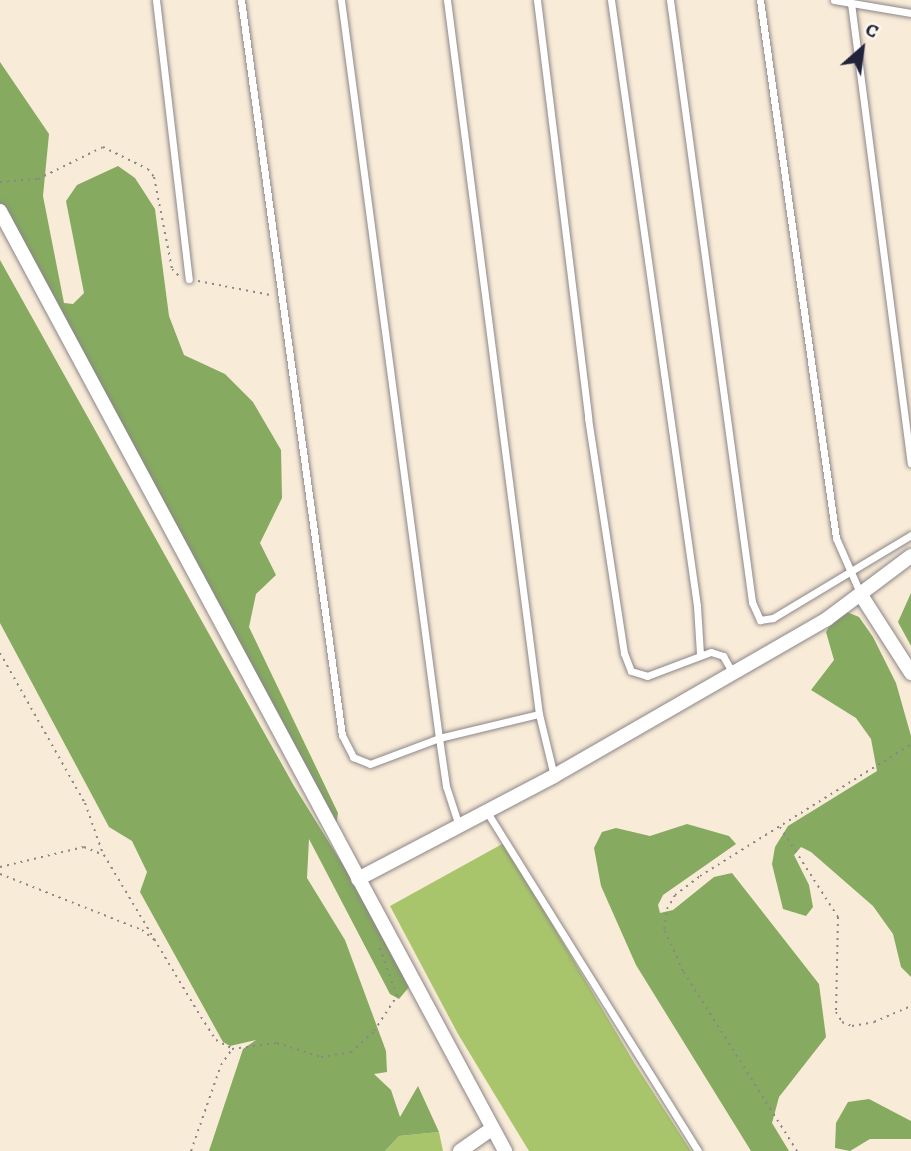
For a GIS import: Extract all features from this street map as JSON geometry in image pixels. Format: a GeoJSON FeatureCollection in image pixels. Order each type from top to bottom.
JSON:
{"type":"FeatureCollection","features":[{"type":"Feature","properties":{"kind":"street"},"geometry":{"type":"LineString","coordinates":[[0,211],[505,1151]]}},
{"type":"Feature","properties":{"kind":"street"},"geometry":{"type":"LineString","coordinates":[[358,879],[554,776],[734,673],[861,595],[911,556]]}},
{"type":"Feature","properties":{"kind":"street"},"geometry":{"type":"LineString","coordinates":[[861,595],[911,673]]}},
{"type":"Feature","properties":{"kind":"street"},"geometry":{"type":"LineString","coordinates":[[460,1151],[491,1129]]}},
{"type":"Feature","properties":{"kind":"lane"},"geometry":{"type":"LineString","coordinates":[[156,0],[190,279]]}},
{"type":"Feature","properties":{"kind":"lane"},"geometry":{"type":"LineString","coordinates":[[241,0],[342,735],[353,757],[370,764],[439,738],[539,714]]}},
{"type":"Feature","properties":{"kind":"lane"},"geometry":{"type":"LineString","coordinates":[[341,0],[439,738],[446,786],[460,827]]}},
{"type":"Feature","properties":{"kind":"lane"},"geometry":{"type":"LineString","coordinates":[[447,0],[539,714],[554,776]]}},
{"type":"Feature","properties":{"kind":"lane"},"geometry":{"type":"LineString","coordinates":[[537,0],[588,418],[624,653],[631,671],[647,676],[700,654],[723,656],[734,673]]}},
{"type":"Feature","properties":{"kind":"lane"},"geometry":{"type":"LineString","coordinates":[[611,0],[697,606],[700,654]]}},
{"type":"Feature","properties":{"kind":"lane"},"geometry":{"type":"LineString","coordinates":[[670,0],[752,602],[760,620],[773,618],[911,535]]}},
{"type":"Feature","properties":{"kind":"lane"},"geometry":{"type":"LineString","coordinates":[[760,0],[829,500],[836,538],[852,569],[861,595]]}},
{"type":"Feature","properties":{"kind":"lane"},"geometry":{"type":"LineString","coordinates":[[834,0],[911,13]]}},
{"type":"Feature","properties":{"kind":"lane"},"geometry":{"type":"LineString","coordinates":[[851,3],[911,463]]}},
{"type":"Feature","properties":{"kind":"lane"},"geometry":{"type":"LineString","coordinates":[[487,812],[698,1151]]}},
{"type":"Feature","properties":{"kind":"path"},"geometry":{"type":"LineString","coordinates":[[0,182],[38,178],[103,147],[148,169],[157,188],[172,270],[190,279],[281,295]]}},
{"type":"Feature","properties":{"kind":"path"},"geometry":{"type":"LineString","coordinates":[[0,653],[85,803],[104,855],[216,1040],[232,1049],[277,1043],[321,1057],[351,1052],[374,1031],[397,996],[376,935]]}},
{"type":"Feature","properties":{"kind":"path"},"geometry":{"type":"LineString","coordinates":[[797,1151],[683,971],[664,929],[675,895],[911,744]]}},
{"type":"Feature","properties":{"kind":"path"},"geometry":{"type":"LineString","coordinates":[[779,826],[838,917],[836,1012],[842,1022],[852,1026],[874,1022],[911,1006]]}},
{"type":"Feature","properties":{"kind":"path"},"geometry":{"type":"LineString","coordinates":[[0,867],[84,847],[104,855]]}},
{"type":"Feature","properties":{"kind":"path"},"geometry":{"type":"LineString","coordinates":[[0,874],[142,930],[156,940]]}},
{"type":"Feature","properties":{"kind":"path"},"geometry":{"type":"LineString","coordinates":[[191,1151],[232,1049]]}},
{"type":"Feature","properties":{"kind":"green space"},"geometry":{"type":"Polygon","coordinates":[[[0,62],[49,134],[43,196],[64,303],[73,304],[84,293],[66,201],[77,185],[118,166],[135,178],[155,209],[169,316],[184,355],[225,374],[253,402],[281,450],[282,498],[260,543],[276,575],[256,594],[249,627],[338,813],[335,832],[0,209],[0,62]]]}},
{"type":"Feature","properties":{"kind":"green space"},"geometry":{"type":"Polygon","coordinates":[[[0,260],[294,786],[358,889],[409,987],[399,999],[390,994],[309,839],[307,878],[345,940],[386,1051],[387,1072],[374,1074],[391,1090],[400,1117],[418,1086],[439,1132],[399,1136],[385,1151],[209,1151],[243,1049],[256,1040],[230,1046],[223,1042],[140,892],[147,872],[132,841],[109,827],[0,623],[0,260]]]}},
{"type":"Feature","properties":{"kind":"green space"},"geometry":{"type":"Polygon","coordinates":[[[911,593],[911,646],[898,622],[911,593]]]}},
{"type":"Feature","properties":{"kind":"green space"},"geometry":{"type":"Polygon","coordinates":[[[847,612],[859,617],[873,637],[896,683],[911,736],[911,977],[901,967],[893,934],[873,906],[811,852],[801,847],[794,855],[809,885],[813,907],[806,916],[783,909],[772,864],[775,847],[788,826],[877,771],[871,739],[856,718],[811,690],[834,660],[826,632],[831,623],[847,612]]]}},
{"type":"Feature","properties":{"kind":"green space"},"geometry":{"type":"Polygon","coordinates":[[[687,824],[729,836],[736,844],[663,895],[658,905],[660,913],[673,910],[714,877],[732,873],[819,984],[826,1037],[779,1097],[772,1123],[789,1151],[751,1151],[636,965],[601,886],[594,848],[602,832],[616,828],[650,836],[687,824]]]}},
{"type":"Feature","properties":{"kind":"green space"},"geometry":{"type":"Polygon","coordinates":[[[504,843],[635,1064],[691,1151],[529,1151],[458,1034],[390,906],[504,843]]]}},
{"type":"Feature","properties":{"kind":"green space"},"geometry":{"type":"Polygon","coordinates":[[[869,1099],[911,1121],[911,1139],[870,1139],[850,1151],[835,1148],[836,1123],[848,1102],[869,1099]]]}},
{"type":"Feature","properties":{"kind":"green space"},"geometry":{"type":"Polygon","coordinates":[[[439,1132],[443,1151],[385,1151],[399,1136],[439,1132]]]}}]}
